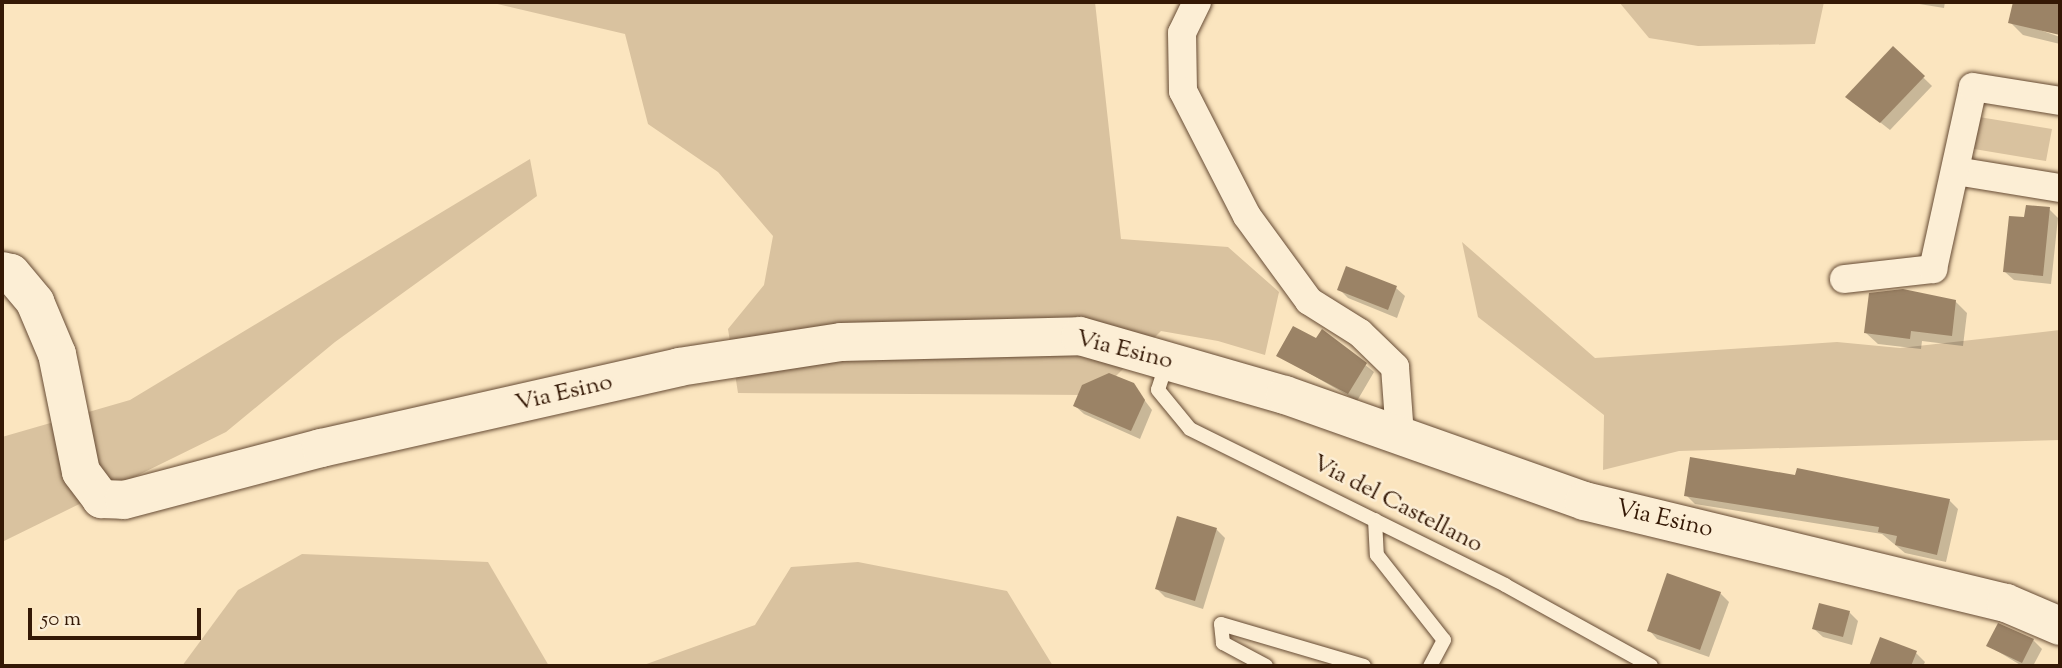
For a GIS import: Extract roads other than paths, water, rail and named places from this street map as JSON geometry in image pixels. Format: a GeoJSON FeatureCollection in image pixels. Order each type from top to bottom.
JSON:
{"type":"FeatureCollection","features":[{"type":"Feature","properties":{"kind":"street"},"geometry":{"type":"LineString","coordinates":[[1197,2],[1182,33],[1183,91],[1247,216],[1309,301],[1360,333],[1395,367],[1400,435]]}},
{"type":"Feature","properties":{"kind":"street"},"geometry":{"type":"LineString","coordinates":[[1844,279],[1934,269],[1973,87],[2060,101]]}},
{"type":"Feature","properties":{"kind":"street"},"geometry":{"type":"LineString","coordinates":[[1956,171],[2060,188]]}},
{"type":"Feature","properties":{"kind":"street","name":"Via Esino"},"geometry":{"type":"LineString","coordinates":[[2,271],[11,273],[35,302],[57,354],[81,472],[101,499],[124,499],[321,448],[679,367],[841,342],[1080,336],[1285,395],[1584,501],[2006,603],[2060,626]]}},
{"type":"Feature","properties":{"kind":"lane","name":"Via del Castellano"},"geometry":{"type":"LineString","coordinates":[[1167,361],[1158,390],[1190,429],[1375,520],[1651,666]]}},
{"type":"Feature","properties":{"kind":"lane"},"geometry":{"type":"LineString","coordinates":[[1375,520],[1377,555],[1444,640],[1430,666]]}},
{"type":"Feature","properties":{"kind":"lane"},"geometry":{"type":"LineString","coordinates":[[1266,666],[1223,643],[1221,624],[1364,666]]}}]}
